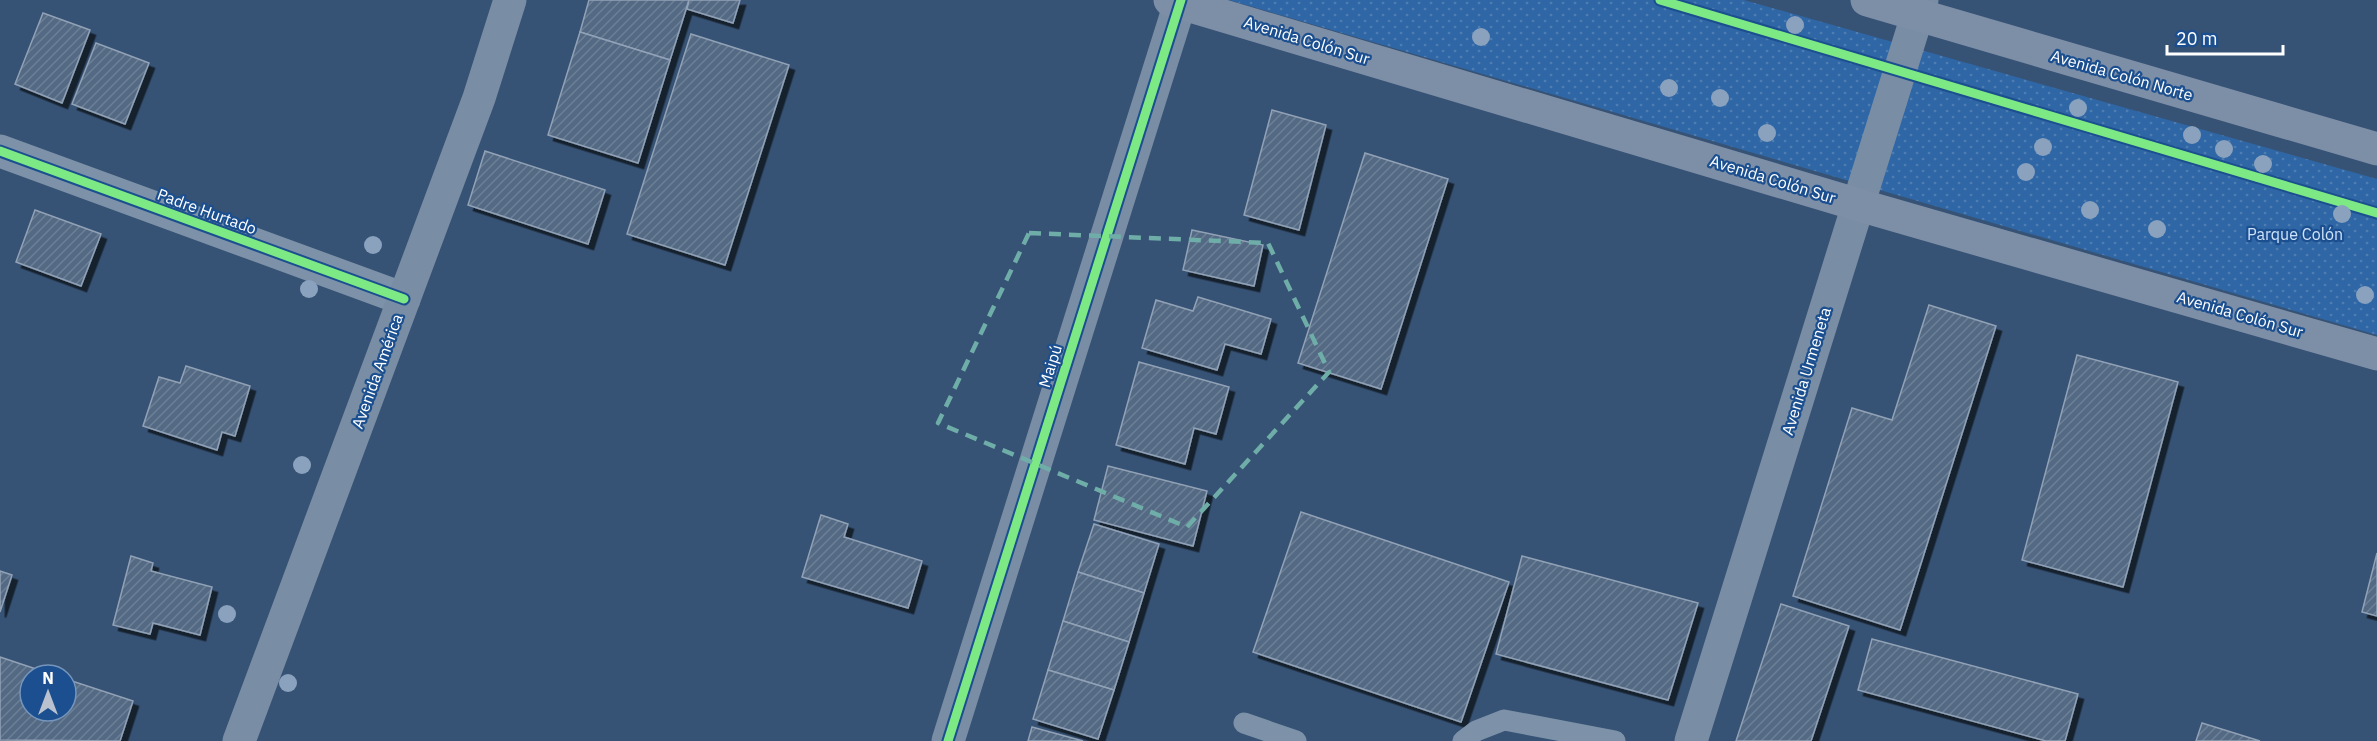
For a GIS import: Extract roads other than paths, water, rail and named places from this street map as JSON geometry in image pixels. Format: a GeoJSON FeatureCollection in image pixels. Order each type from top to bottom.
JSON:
{"type":"FeatureCollection","features":[{"type":"Feature","properties":{"kind":"main road","name":"Avenida América"},"geometry":{"type":"LineString","coordinates":[[239,741],[479,98],[510,0]]}},
{"type":"Feature","properties":{"kind":"main road","name":"Avenida Colón Norte"},"geometry":{"type":"LineString","coordinates":[[1867,0],[1920,7],[2377,149]]}},
{"type":"Feature","properties":{"kind":"main road","name":"Avenida Colón Sur"},"geometry":{"type":"LineString","coordinates":[[1177,1],[1859,205],[2377,354]]}},
{"type":"Feature","properties":{"kind":"main road","name":"Maipú"},"geometry":{"type":"LineString","coordinates":[[948,741],[1177,1]]}},
{"type":"Feature","properties":{"kind":"main road","name":"Avenida Urmeneta"},"geometry":{"type":"LineString","coordinates":[[1691,741],[1920,7]]}},
{"type":"Feature","properties":{"kind":"street","name":"Padre Hurtado"},"geometry":{"type":"LineString","coordinates":[[0,150],[404,299]]}},
{"type":"Feature","properties":{"kind":"lane"},"geometry":{"type":"LineString","coordinates":[[1463,741],[1476,731],[1504,720],[1615,741]]}},
{"type":"Feature","properties":{"kind":"lane"},"geometry":{"type":"LineString","coordinates":[[1244,723],[1296,741]]}},
{"type":"Feature","properties":{"kind":"park label","name":"Parque Colón"},"geometry":{"type":"Point","coordinates":[2295,234]}}]}
